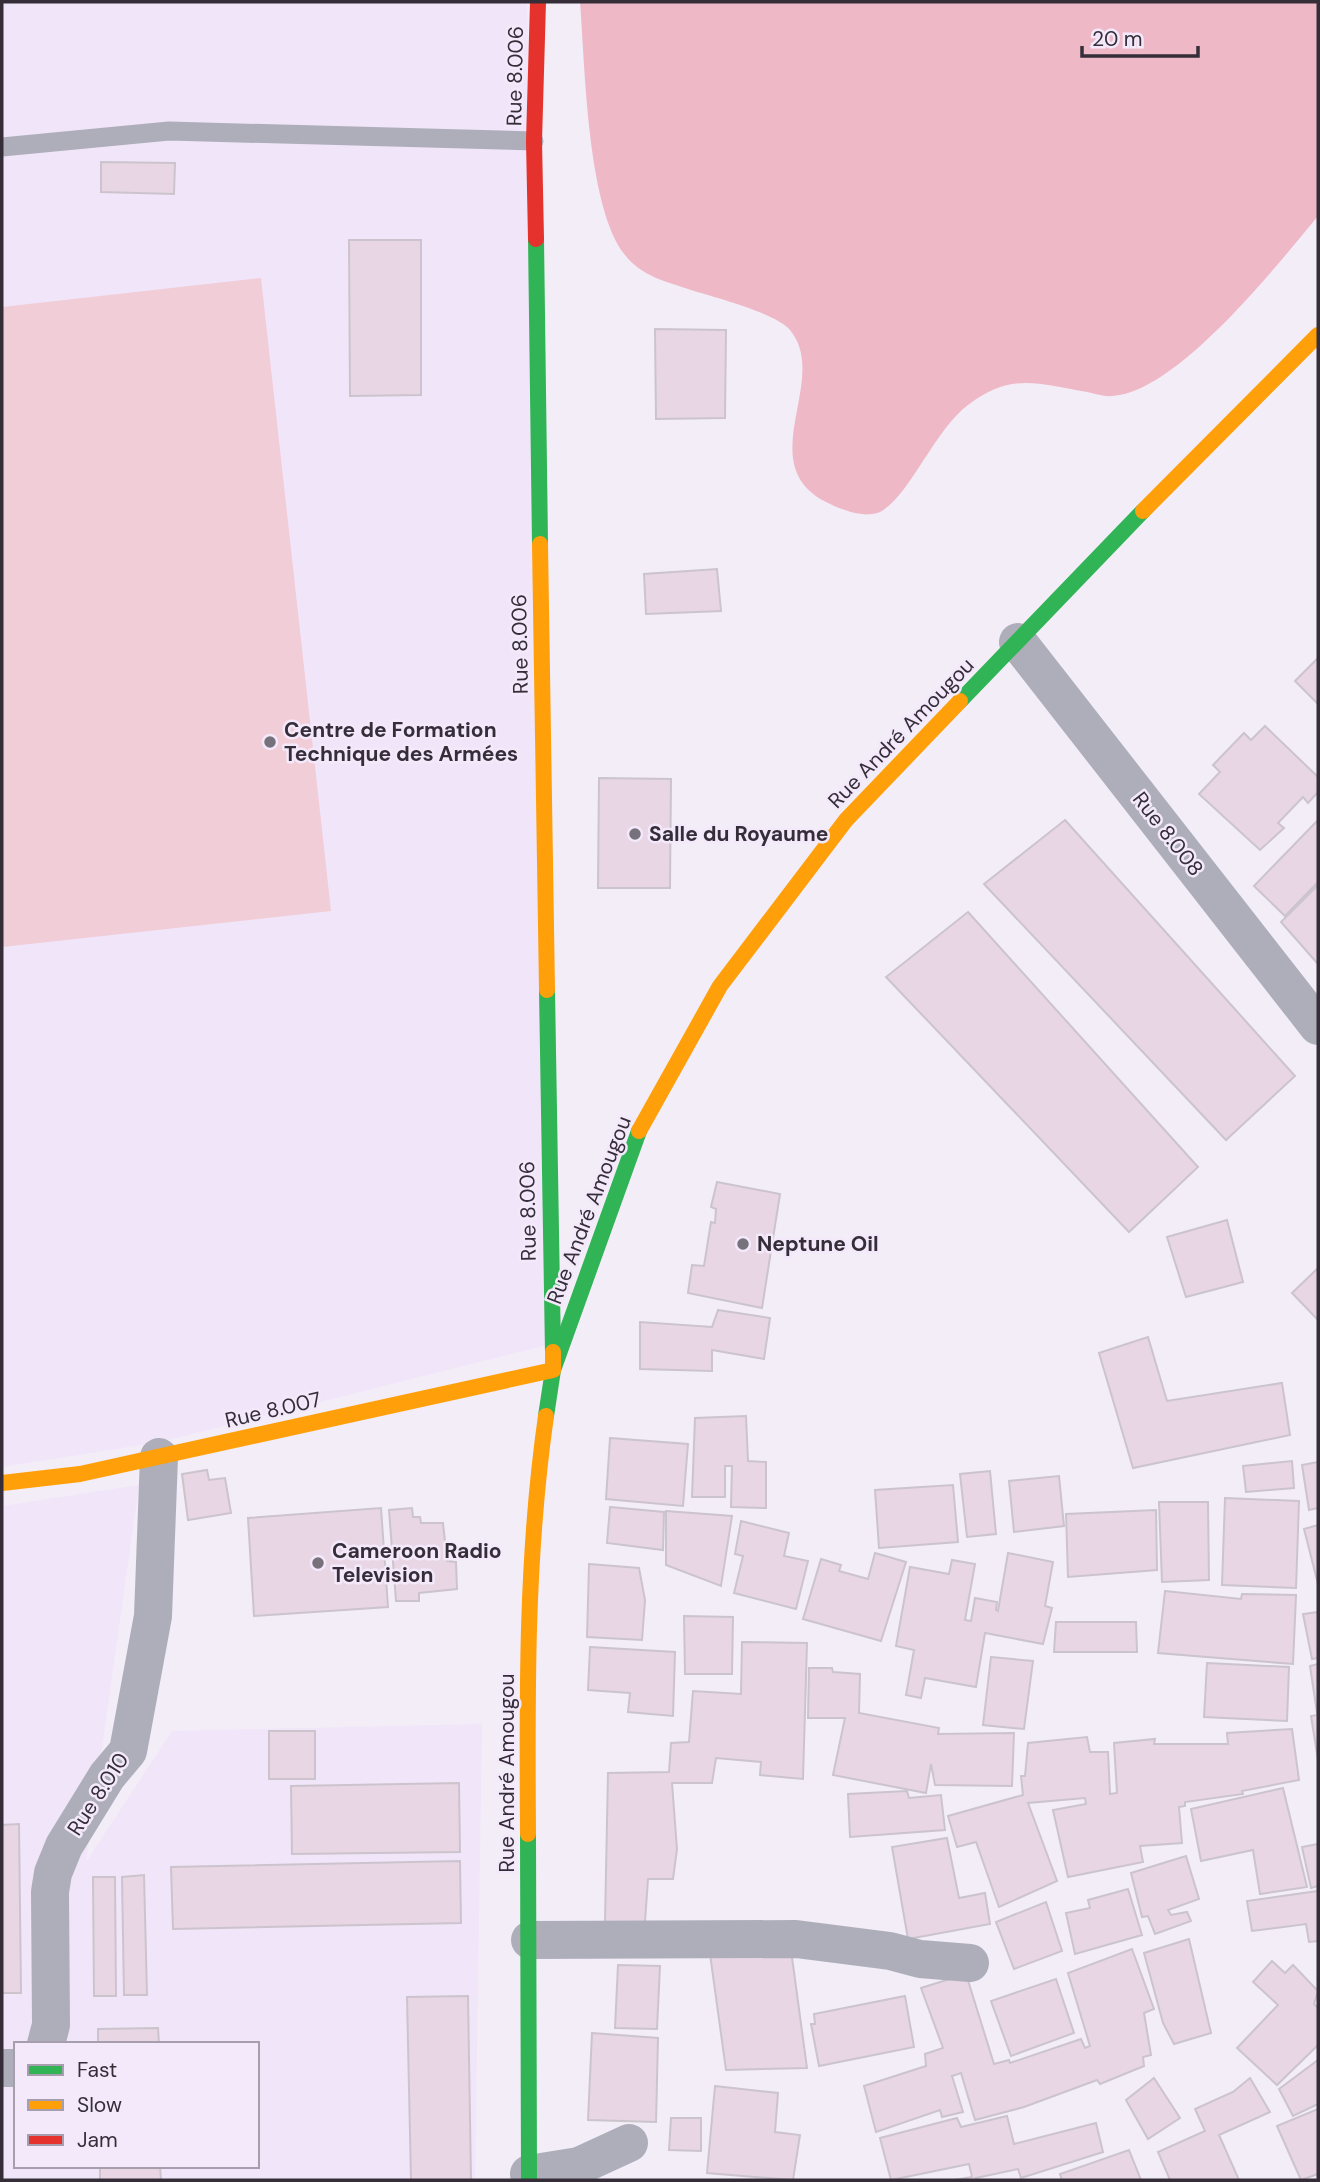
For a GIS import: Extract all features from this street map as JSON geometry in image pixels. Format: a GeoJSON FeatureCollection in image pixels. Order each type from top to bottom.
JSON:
{"type":"FeatureCollection","features":[{"type":"Feature","properties":{"kind":"main road","name":"Rue 8.006"},"geometry":{"type":"LineString","coordinates":[[538,2],[534,141],[553,1370]]}},
{"type":"Feature","properties":{"kind":"main road","name":"Rue André Amougou"},"geometry":{"type":"LineString","coordinates":[[529,2177],[527,1625],[535,1493],[553,1370],[637,1134],[720,986],[846,820],[1153,501],[1318,335]]}},
{"type":"Feature","properties":{"kind":"main road","name":"Rue 8.007"},"geometry":{"type":"LineString","coordinates":[[2,1483],[80,1474],[553,1370]]}},
{"type":"Feature","properties":{"kind":"street","name":"Rue 8.008"},"geometry":{"type":"LineString","coordinates":[[1018,642],[1318,1026]]}},
{"type":"Feature","properties":{"kind":"street","name":"Rue 8.010"},"geometry":{"type":"LineString","coordinates":[[47,2042],[51,2025],[50,1892],[53,1873],[64,1846],[107,1776],[128,1751],[153,1616],[159,1457]]}},
{"type":"Feature","properties":{"kind":"street"},"geometry":{"type":"LineString","coordinates":[[530,1940],[796,1939],[890,1951],[920,1959],[970,1963]]}},
{"type":"Feature","properties":{"kind":"street"},"geometry":{"type":"LineString","coordinates":[[529,2177],[579,2166],[629,2143]]}},
{"type":"Feature","properties":{"kind":"lane"},"geometry":{"type":"LineString","coordinates":[[2,147],[169,131],[534,141]]}},
{"type":"Feature","properties":{"kind":"shaded area","name":"Centre de Formation Technique des Armées"},"geometry":{"type":"Polygon","coordinates":[[[2,2],[527,2],[551,1344],[160,1442],[2,1467],[2,2]]]}},
{"type":"Feature","properties":{"kind":"shaded area"},"geometry":{"type":"Polygon","coordinates":[[[580,2],[1318,2],[1318,216],[1224,323],[1166,373],[1138,389],[1112,396],[1035,383],[996,388],[968,405],[956,416],[891,504],[874,514],[848,511],[826,502],[805,485],[795,466],[792,444],[802,372],[800,350],[790,330],[758,312],[647,273],[631,262],[612,233],[595,171],[586,97],[580,2]]]}},
{"type":"Feature","properties":{"kind":"shaded area"},"geometry":{"type":"Polygon","coordinates":[[[261,278],[331,911],[2,947],[2,307],[261,278]]]}},
{"type":"Feature","properties":{"kind":"shaded area"},"geometry":{"type":"Polygon","coordinates":[[[139,1485],[86,1862],[172,1731],[482,1724],[475,2180],[2,2180],[2,1506],[139,1485]]]}},
{"type":"Feature","properties":{"kind":"building"},"geometry":{"type":"Polygon","coordinates":[[[101,162],[175,163],[174,194],[101,192],[101,162]]]}},
{"type":"Feature","properties":{"kind":"building"},"geometry":{"type":"Polygon","coordinates":[[[349,240],[421,240],[421,395],[350,396],[349,240]]]}},
{"type":"Feature","properties":{"kind":"building"},"geometry":{"type":"Polygon","coordinates":[[[655,329],[726,330],[725,418],[656,419],[655,329]]]}},
{"type":"Feature","properties":{"kind":"building"},"geometry":{"type":"Polygon","coordinates":[[[717,569],[721,611],[646,614],[644,574],[717,569]]]}},
{"type":"Feature","properties":{"kind":"building"},"geometry":{"type":"Polygon","coordinates":[[[1318,658],[1318,704],[1295,681],[1318,658]]]}},
{"type":"Feature","properties":{"kind":"building"},"geometry":{"type":"Polygon","coordinates":[[[1265,726],[1318,777],[1318,792],[1308,803],[1303,797],[1278,823],[1284,828],[1260,850],[1199,794],[1220,772],[1213,765],[1244,733],[1251,740],[1265,726]]]}},
{"type":"Feature","properties":{"kind":"building","name":"Salle du Royaume"},"geometry":{"type":"Polygon","coordinates":[[[599,778],[671,779],[670,888],[598,888],[599,778]]]}},
{"type":"Feature","properties":{"kind":"building"},"geometry":{"type":"Polygon","coordinates":[[[1065,820],[1295,1076],[1226,1140],[984,884],[1065,820]]]}},
{"type":"Feature","properties":{"kind":"building"},"geometry":{"type":"Polygon","coordinates":[[[1318,820],[1318,882],[1285,916],[1254,886],[1318,820]]]}},
{"type":"Feature","properties":{"kind":"building"},"geometry":{"type":"Polygon","coordinates":[[[1318,885],[1318,964],[1281,922],[1318,885]]]}},
{"type":"Feature","properties":{"kind":"building"},"geometry":{"type":"Polygon","coordinates":[[[968,912],[1198,1167],[1129,1232],[886,977],[968,912]]]}},
{"type":"Feature","properties":{"kind":"building"},"geometry":{"type":"Polygon","coordinates":[[[717,1182],[780,1194],[762,1308],[688,1293],[692,1265],[704,1266],[711,1222],[715,1223],[716,1209],[711,1207],[717,1182]]]}},
{"type":"Feature","properties":{"kind":"building"},"geometry":{"type":"Polygon","coordinates":[[[1227,1220],[1243,1282],[1186,1297],[1167,1237],[1227,1220]]]}},
{"type":"Feature","properties":{"kind":"building"},"geometry":{"type":"Polygon","coordinates":[[[1318,1268],[1318,1320],[1292,1293],[1318,1268]]]}},
{"type":"Feature","properties":{"kind":"building"},"geometry":{"type":"Polygon","coordinates":[[[718,1310],[770,1318],[764,1359],[712,1350],[712,1371],[640,1369],[640,1322],[712,1327],[718,1310]]]}},
{"type":"Feature","properties":{"kind":"building"},"geometry":{"type":"Polygon","coordinates":[[[1148,1337],[1167,1401],[1282,1383],[1290,1435],[1133,1468],[1099,1353],[1148,1337]]]}},
{"type":"Feature","properties":{"kind":"building"},"geometry":{"type":"Polygon","coordinates":[[[746,1416],[748,1461],[766,1462],[766,1508],[731,1507],[732,1466],[725,1466],[725,1497],[692,1497],[695,1418],[746,1416]]]}},
{"type":"Feature","properties":{"kind":"building"},"geometry":{"type":"Polygon","coordinates":[[[610,1438],[688,1444],[683,1506],[606,1499],[610,1438]]]}},
{"type":"Feature","properties":{"kind":"building"},"geometry":{"type":"Polygon","coordinates":[[[1292,1461],[1294,1488],[1246,1492],[1243,1466],[1292,1461]]]}},
{"type":"Feature","properties":{"kind":"building"},"geometry":{"type":"Polygon","coordinates":[[[1318,1462],[1318,1508],[1309,1510],[1302,1465],[1318,1462]]]}},
{"type":"Feature","properties":{"kind":"building"},"geometry":{"type":"Polygon","coordinates":[[[207,1470],[209,1480],[225,1478],[231,1513],[188,1520],[182,1474],[207,1470]]]}},
{"type":"Feature","properties":{"kind":"building"},"geometry":{"type":"Polygon","coordinates":[[[990,1471],[996,1534],[967,1537],[960,1474],[990,1471]]]}},
{"type":"Feature","properties":{"kind":"building"},"geometry":{"type":"Polygon","coordinates":[[[1059,1476],[1064,1526],[1014,1532],[1009,1481],[1059,1476]]]}},
{"type":"Feature","properties":{"kind":"building"},"geometry":{"type":"Polygon","coordinates":[[[953,1485],[958,1542],[879,1548],[875,1490],[953,1485]]]}},
{"type":"Feature","properties":{"kind":"building"},"geometry":{"type":"Polygon","coordinates":[[[1225,1498],[1299,1501],[1296,1588],[1222,1585],[1225,1498]]]}},
{"type":"Feature","properties":{"kind":"building"},"geometry":{"type":"Polygon","coordinates":[[[1159,1502],[1208,1502],[1209,1580],[1162,1582],[1159,1502]]]}},
{"type":"Feature","properties":{"kind":"building"},"geometry":{"type":"Polygon","coordinates":[[[610,1507],[664,1512],[663,1550],[607,1543],[610,1507]]]}},
{"type":"Feature","properties":{"kind":"building","name":"Cameroon Radio Television"},"geometry":{"type":"Polygon","coordinates":[[[381,1508],[388,1607],[254,1616],[248,1518],[381,1508]]]}},
{"type":"Feature","properties":{"kind":"building"},"geometry":{"type":"Polygon","coordinates":[[[412,1508],[413,1517],[420,1517],[421,1523],[443,1523],[447,1561],[456,1562],[457,1589],[419,1593],[419,1601],[396,1601],[389,1510],[412,1508]]]}},
{"type":"Feature","properties":{"kind":"building"},"geometry":{"type":"Polygon","coordinates":[[[1156,1510],[1157,1570],[1068,1577],[1066,1514],[1156,1510]]]}},
{"type":"Feature","properties":{"kind":"building"},"geometry":{"type":"Polygon","coordinates":[[[666,1511],[732,1516],[721,1586],[666,1565],[666,1511]]]}},
{"type":"Feature","properties":{"kind":"building"},"geometry":{"type":"Polygon","coordinates":[[[741,1521],[789,1533],[784,1556],[808,1561],[796,1609],[734,1593],[743,1556],[735,1554],[741,1521]]]}},
{"type":"Feature","properties":{"kind":"building"},"geometry":{"type":"Polygon","coordinates":[[[1318,1525],[1318,1584],[1304,1529],[1318,1525]]]}},
{"type":"Feature","properties":{"kind":"building"},"geometry":{"type":"Polygon","coordinates":[[[875,1553],[906,1562],[881,1641],[803,1619],[821,1559],[841,1565],[839,1571],[868,1579],[875,1553]]]}},
{"type":"Feature","properties":{"kind":"building"},"geometry":{"type":"Polygon","coordinates":[[[1008,1553],[1053,1562],[1045,1606],[1052,1608],[1043,1644],[985,1633],[976,1687],[925,1678],[921,1698],[906,1695],[914,1650],[896,1646],[910,1567],[949,1574],[952,1560],[975,1564],[965,1620],[971,1621],[975,1598],[997,1602],[998,1611],[1008,1553]]]}},
{"type":"Feature","properties":{"kind":"building"},"geometry":{"type":"Polygon","coordinates":[[[589,1564],[639,1568],[645,1600],[642,1640],[587,1637],[589,1564]]]}},
{"type":"Feature","properties":{"kind":"building"},"geometry":{"type":"Polygon","coordinates":[[[1165,1591],[1241,1599],[1242,1594],[1296,1595],[1293,1664],[1158,1653],[1165,1591]]]}},
{"type":"Feature","properties":{"kind":"building"},"geometry":{"type":"Polygon","coordinates":[[[1318,1612],[1318,1658],[1312,1659],[1303,1614],[1318,1612]]]}},
{"type":"Feature","properties":{"kind":"building"},"geometry":{"type":"Polygon","coordinates":[[[684,1616],[733,1617],[732,1674],[685,1674],[684,1616]]]}},
{"type":"Feature","properties":{"kind":"building"},"geometry":{"type":"Polygon","coordinates":[[[1056,1622],[1136,1622],[1137,1652],[1054,1652],[1056,1622]]]}},
{"type":"Feature","properties":{"kind":"building"},"geometry":{"type":"Polygon","coordinates":[[[742,1642],[807,1643],[803,1779],[760,1775],[761,1762],[716,1758],[712,1783],[672,1783],[677,1849],[673,1879],[648,1879],[645,1922],[605,1922],[608,1773],[669,1772],[671,1743],[689,1742],[693,1691],[741,1694],[742,1642]]]}},
{"type":"Feature","properties":{"kind":"building"},"geometry":{"type":"Polygon","coordinates":[[[590,1647],[675,1652],[673,1716],[628,1712],[630,1693],[588,1690],[590,1647]]]}},
{"type":"Feature","properties":{"kind":"building"},"geometry":{"type":"Polygon","coordinates":[[[991,1657],[1033,1661],[1024,1729],[983,1725],[991,1657]]]}},
{"type":"Feature","properties":{"kind":"building"},"geometry":{"type":"Polygon","coordinates":[[[1207,1663],[1289,1667],[1287,1721],[1204,1717],[1207,1663]]]}},
{"type":"Feature","properties":{"kind":"building"},"geometry":{"type":"Polygon","coordinates":[[[1318,1664],[1318,1713],[1317,1713],[1310,1666],[1318,1664]]]}},
{"type":"Feature","properties":{"kind":"building"},"geometry":{"type":"Polygon","coordinates":[[[809,1668],[832,1668],[833,1672],[860,1674],[859,1713],[939,1728],[938,1734],[1014,1733],[1012,1786],[935,1785],[931,1764],[926,1793],[833,1775],[845,1718],[808,1718],[809,1668]]]}},
{"type":"Feature","properties":{"kind":"building"},"geometry":{"type":"Polygon","coordinates":[[[1318,1715],[1318,1760],[1311,1716],[1318,1715]]]}},
{"type":"Feature","properties":{"kind":"building"},"geometry":{"type":"Polygon","coordinates":[[[1292,1729],[1299,1780],[1242,1791],[1243,1794],[1185,1802],[1185,1806],[1179,1807],[1182,1843],[1140,1846],[1143,1862],[1068,1877],[1053,1810],[1086,1804],[1085,1798],[1028,1803],[1057,1881],[999,1907],[976,1842],[957,1847],[948,1816],[1023,1795],[1021,1776],[1025,1776],[1028,1743],[1087,1737],[1090,1752],[1108,1752],[1110,1794],[1117,1793],[1114,1743],[1155,1739],[1154,1744],[1228,1744],[1227,1733],[1292,1729]]]}},
{"type":"Feature","properties":{"kind":"building"},"geometry":{"type":"Polygon","coordinates":[[[269,1731],[315,1731],[315,1779],[269,1779],[269,1731]]]}},
{"type":"Feature","properties":{"kind":"building"},"geometry":{"type":"Polygon","coordinates":[[[459,1783],[460,1852],[292,1854],[291,1786],[459,1783]]]}},
{"type":"Feature","properties":{"kind":"building"},"geometry":{"type":"Polygon","coordinates":[[[1283,1788],[1307,1887],[1260,1894],[1253,1850],[1201,1861],[1191,1809],[1283,1788]]]}},
{"type":"Feature","properties":{"kind":"building"},"geometry":{"type":"Polygon","coordinates":[[[907,1791],[909,1798],[941,1795],[945,1830],[850,1837],[848,1794],[907,1791]]]}},
{"type":"Feature","properties":{"kind":"building"},"geometry":{"type":"Polygon","coordinates":[[[19,1824],[21,1993],[2,1993],[2,1825],[19,1824]]]}},
{"type":"Feature","properties":{"kind":"building"},"geometry":{"type":"Polygon","coordinates":[[[947,1838],[959,1898],[985,1893],[990,1924],[908,1939],[892,1847],[947,1838]]]}},
{"type":"Feature","properties":{"kind":"building"},"geometry":{"type":"Polygon","coordinates":[[[1318,1844],[1318,1886],[1311,1888],[1302,1847],[1318,1844]]]}},
{"type":"Feature","properties":{"kind":"building"},"geometry":{"type":"Polygon","coordinates":[[[1186,1856],[1199,1899],[1168,1910],[1171,1915],[1187,1912],[1191,1921],[1155,1934],[1148,1916],[1142,1917],[1131,1873],[1186,1856]]]}},
{"type":"Feature","properties":{"kind":"building"},"geometry":{"type":"Polygon","coordinates":[[[460,1861],[461,1923],[173,1929],[171,1867],[460,1861]]]}},
{"type":"Feature","properties":{"kind":"building"},"geometry":{"type":"Polygon","coordinates":[[[144,1875],[147,1995],[124,1995],[122,1877],[144,1875]]]}},
{"type":"Feature","properties":{"kind":"building"},"geometry":{"type":"Polygon","coordinates":[[[93,1877],[115,1877],[116,1996],[94,1996],[93,1877]]]}},
{"type":"Feature","properties":{"kind":"building"},"geometry":{"type":"Polygon","coordinates":[[[1128,1889],[1142,1935],[1075,1954],[1066,1913],[1090,1908],[1088,1900],[1128,1889]]]}},
{"type":"Feature","properties":{"kind":"building"},"geometry":{"type":"Polygon","coordinates":[[[1318,1891],[1318,1941],[1309,1942],[1306,1924],[1252,1931],[1247,1901],[1318,1891]]]}},
{"type":"Feature","properties":{"kind":"building"},"geometry":{"type":"Polygon","coordinates":[[[1046,1902],[1062,1951],[1014,1969],[996,1922],[1046,1902]]]}},
{"type":"Feature","properties":{"kind":"building"},"geometry":{"type":"Polygon","coordinates":[[[1189,1939],[1211,2033],[1174,2044],[1163,2023],[1144,1953],[1189,1939]]]}},
{"type":"Feature","properties":{"kind":"building"},"geometry":{"type":"Polygon","coordinates":[[[1132,1949],[1154,2009],[1144,2013],[1151,2055],[1143,2057],[1144,2066],[1100,2084],[1097,2080],[1024,2107],[975,2120],[961,2073],[952,2076],[963,2112],[942,2117],[940,2110],[876,2132],[864,2086],[926,2066],[925,2054],[943,2048],[921,1988],[966,1974],[994,2064],[1009,2060],[1010,2063],[1081,2039],[1085,2048],[1090,2046],[1068,1973],[1132,1949]]]}},
{"type":"Feature","properties":{"kind":"building"},"geometry":{"type":"Polygon","coordinates":[[[791,1950],[807,2068],[726,2070],[710,1954],[791,1950]]]}},
{"type":"Feature","properties":{"kind":"building"},"geometry":{"type":"Polygon","coordinates":[[[1272,1961],[1285,1973],[1293,1965],[1318,1991],[1314,2004],[1318,2008],[1318,2045],[1277,2085],[1237,2048],[1278,2005],[1253,1982],[1272,1961]]]}},
{"type":"Feature","properties":{"kind":"building"},"geometry":{"type":"Polygon","coordinates":[[[618,1965],[660,1966],[657,2029],[615,2028],[618,1965]]]}},
{"type":"Feature","properties":{"kind":"building"},"geometry":{"type":"Polygon","coordinates":[[[1056,1979],[1074,2033],[1011,2056],[991,2001],[1056,1979]]]}},
{"type":"Feature","properties":{"kind":"building"},"geometry":{"type":"Polygon","coordinates":[[[468,1996],[471,2180],[411,2180],[407,1997],[468,1996]]]}},
{"type":"Feature","properties":{"kind":"building"},"geometry":{"type":"Polygon","coordinates":[[[905,1996],[914,2047],[819,2066],[811,2024],[815,2024],[814,2014],[905,1996]]]}},
{"type":"Feature","properties":{"kind":"building"},"geometry":{"type":"Polygon","coordinates":[[[158,2028],[159,2042],[98,2042],[98,2029],[158,2028]]]}},
{"type":"Feature","properties":{"kind":"building"},"geometry":{"type":"Polygon","coordinates":[[[592,2033],[658,2038],[656,2122],[588,2120],[592,2033]]]}},
{"type":"Feature","properties":{"kind":"building"},"geometry":{"type":"Polygon","coordinates":[[[1318,2060],[1318,2104],[1293,2116],[1279,2089],[1318,2060]]]}},
{"type":"Feature","properties":{"kind":"building"},"geometry":{"type":"Polygon","coordinates":[[[1154,2078],[1180,2118],[1148,2139],[1126,2100],[1154,2078]]]}},
{"type":"Feature","properties":{"kind":"building"},"geometry":{"type":"Polygon","coordinates":[[[1250,2078],[1270,2112],[1219,2135],[1239,2180],[1170,2180],[1158,2152],[1205,2131],[1195,2109],[1233,2092],[1250,2078]]]}},
{"type":"Feature","properties":{"kind":"building"},"geometry":{"type":"Polygon","coordinates":[[[715,2086],[778,2093],[775,2132],[800,2135],[793,2180],[707,2173],[715,2086]]]}},
{"type":"Feature","properties":{"kind":"building"},"geometry":{"type":"Polygon","coordinates":[[[1318,2109],[1318,2174],[1301,2180],[1277,2126],[1318,2109]]]}},
{"type":"Feature","properties":{"kind":"building"},"geometry":{"type":"Polygon","coordinates":[[[1007,2116],[1014,2144],[1096,2123],[1103,2152],[1021,2178],[1018,2169],[976,2178],[977,2180],[954,2180],[972,2177],[969,2164],[891,2180],[880,2138],[957,2118],[961,2127],[1007,2116]]]}},
{"type":"Feature","properties":{"kind":"building"},"geometry":{"type":"Polygon","coordinates":[[[671,2118],[701,2118],[701,2151],[669,2150],[671,2118]]]}},
{"type":"Feature","properties":{"kind":"building"},"geometry":{"type":"Polygon","coordinates":[[[1129,2150],[1141,2180],[1062,2180],[1060,2174],[1129,2150]]]}},
{"type":"Feature","properties":{"kind":"building"},"geometry":{"type":"Polygon","coordinates":[[[100,2168],[160,2168],[161,2180],[100,2180],[100,2168]]]}},
{"type":"Feature","properties":{"kind":"traffic: fast"},"geometry":{"type":"LineString","coordinates":[[536,239],[540,544]]}},
{"type":"Feature","properties":{"kind":"traffic: fast"},"geometry":{"type":"LineString","coordinates":[[960,701],[1143,511]]}},
{"type":"Feature","properties":{"kind":"traffic: fast"},"geometry":{"type":"LineString","coordinates":[[547,990],[553,1352]]}},
{"type":"Feature","properties":{"kind":"traffic: fast"},"geometry":{"type":"LineString","coordinates":[[546,1416],[553,1370],[639,1131]]}},
{"type":"Feature","properties":{"kind":"traffic: fast"},"geometry":{"type":"LineString","coordinates":[[528,1834],[529,2180]]}},
{"type":"Feature","properties":{"kind":"traffic: slow"},"geometry":{"type":"LineString","coordinates":[[1143,511],[1318,335]]}},
{"type":"Feature","properties":{"kind":"traffic: slow"},"geometry":{"type":"LineString","coordinates":[[540,544],[547,990]]}},
{"type":"Feature","properties":{"kind":"traffic: slow"},"geometry":{"type":"LineString","coordinates":[[639,1131],[720,986],[846,820],[960,701]]}},
{"type":"Feature","properties":{"kind":"traffic: slow"},"geometry":{"type":"LineString","coordinates":[[2,1483],[80,1474],[553,1370],[553,1352]]}},
{"type":"Feature","properties":{"kind":"traffic: slow"},"geometry":{"type":"LineString","coordinates":[[528,1834],[531,1572],[546,1416]]}},
{"type":"Feature","properties":{"kind":"traffic: jam"},"geometry":{"type":"LineString","coordinates":[[536,239],[534,141],[538,2]]}},
{"type":"Feature","properties":{"kind":"place","name":"Centre de Formation Technique des Armées"},"geometry":{"type":"Point","coordinates":[270,742]}},
{"type":"Feature","properties":{"kind":"place","name":"Salle du Royaume"},"geometry":{"type":"Point","coordinates":[635,834]}},
{"type":"Feature","properties":{"kind":"place","name":"Neptune Oil"},"geometry":{"type":"Point","coordinates":[743,1244]}},
{"type":"Feature","properties":{"kind":"place","name":"Cameroon Radio Television"},"geometry":{"type":"Point","coordinates":[318,1563]}}]}
